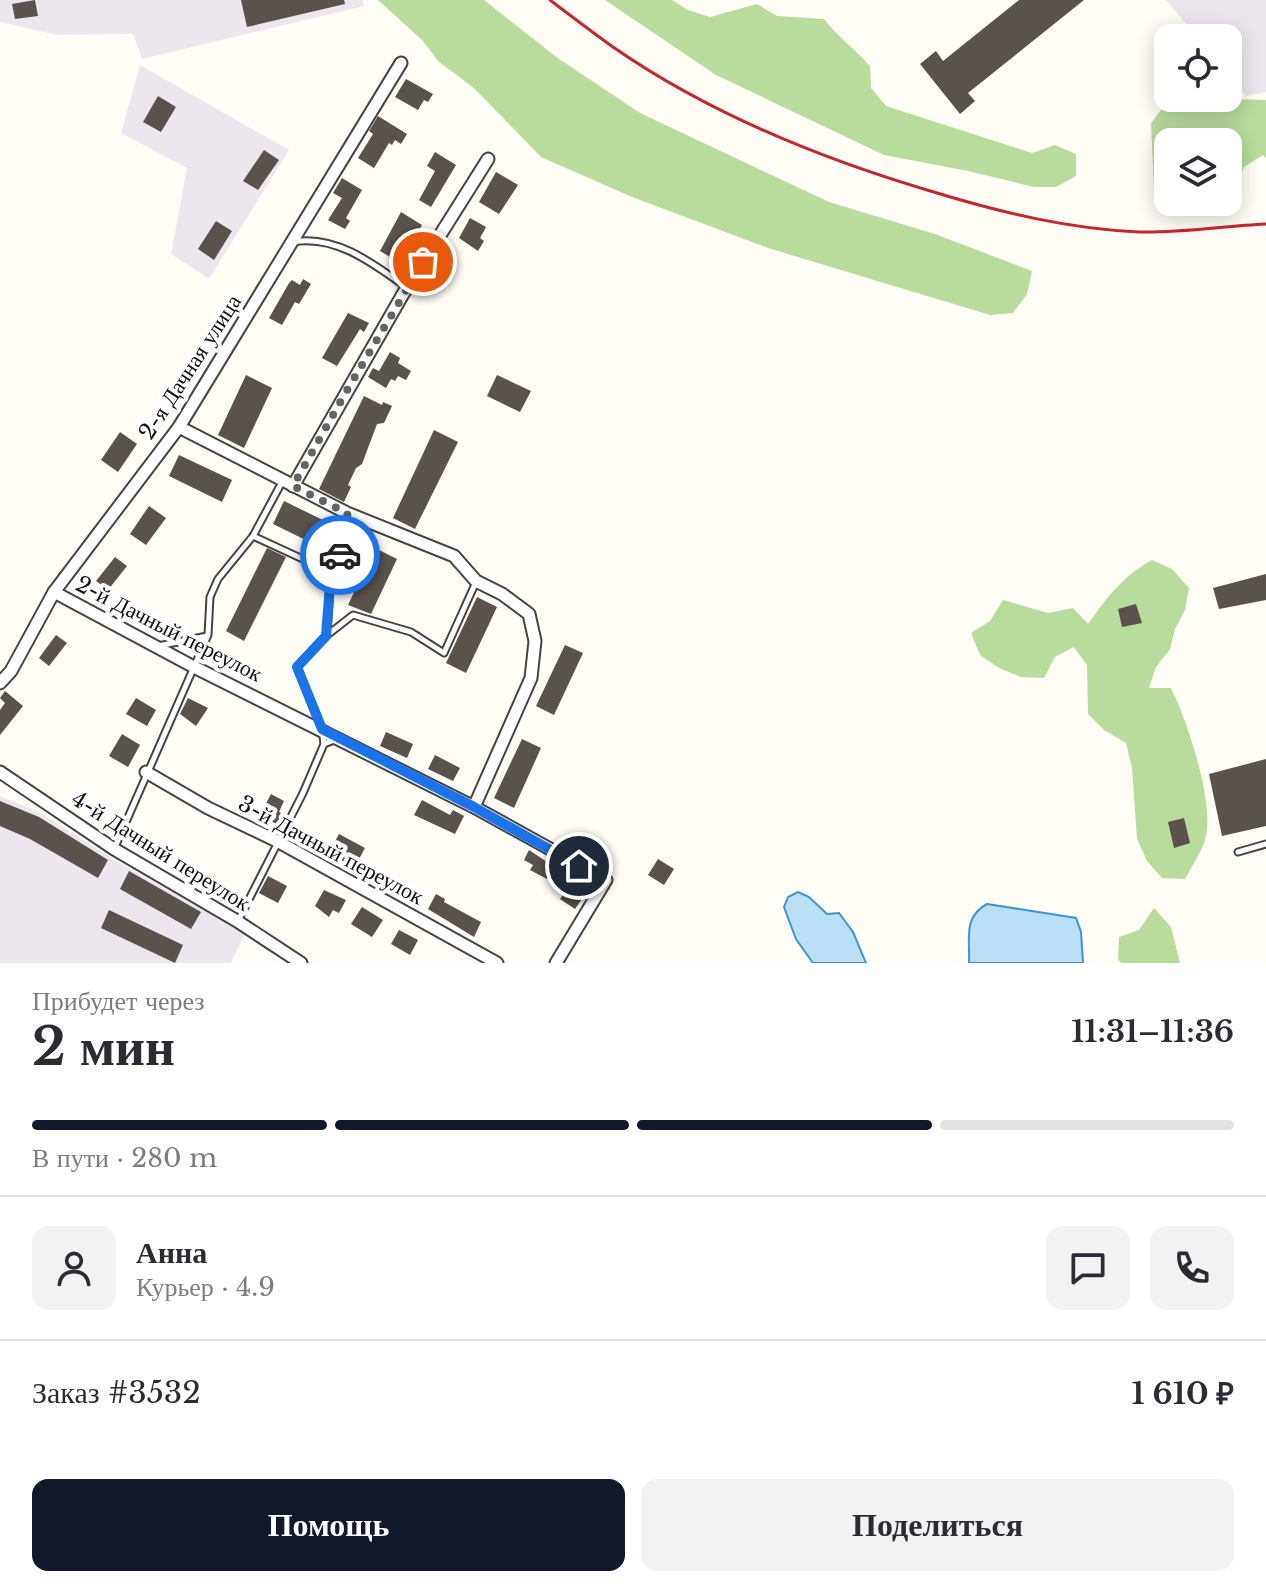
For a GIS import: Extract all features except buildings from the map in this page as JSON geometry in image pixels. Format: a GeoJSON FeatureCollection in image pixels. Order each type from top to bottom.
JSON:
{"type":"FeatureCollection","features":[{"type":"Feature","properties":{"kind":"street","name":"2-я Дачная улица"},"geometry":{"type":"LineString","coordinates":[[0,683],[11,671],[54,592],[179,427],[401,63]]}},
{"type":"Feature","properties":{"kind":"street"},"geometry":{"type":"LineString","coordinates":[[288,484],[488,159]]}},
{"type":"Feature","properties":{"kind":"street"},"geometry":{"type":"LineString","coordinates":[[179,427],[347,513],[454,556],[476,581],[502,594],[529,614],[535,641],[531,678],[474,807]]}},
{"type":"Feature","properties":{"kind":"street","name":"2-й Дачный переулок"},"geometry":{"type":"LineString","coordinates":[[54,592],[194,667],[474,807],[606,880],[556,963]]}},
{"type":"Feature","properties":{"kind":"street","name":"4-й Дачный переулок"},"geometry":{"type":"LineString","coordinates":[[0,772],[114,849],[237,921],[301,963]]}},
{"type":"Feature","properties":{"kind":"street","name":"3-й Дачный переулок"},"geometry":{"type":"LineString","coordinates":[[146,772],[497,963]]}},
{"type":"Feature","properties":{"kind":"lane"},"geometry":{"type":"LineString","coordinates":[[292,242],[308,239],[324,242],[365,258],[407,287]]}},
{"type":"Feature","properties":{"kind":"lane"},"geometry":{"type":"LineString","coordinates":[[114,849],[208,635],[210,597],[218,579],[253,536],[288,484]]}},
{"type":"Feature","properties":{"kind":"lane"},"geometry":{"type":"LineString","coordinates":[[326,636],[331,572],[351,534],[347,513]]}},
{"type":"Feature","properties":{"kind":"lane"},"geometry":{"type":"LineString","coordinates":[[253,536],[331,572]]}},
{"type":"Feature","properties":{"kind":"lane"},"geometry":{"type":"LineString","coordinates":[[237,921],[303,793],[324,744],[322,729],[297,667],[326,636],[353,615],[411,632],[444,653],[476,581]]}},
{"type":"Feature","properties":{"kind":"lane"},"geometry":{"type":"LineString","coordinates":[[156,647],[208,635]]}},
{"type":"Feature","properties":{"kind":"lane"},"geometry":{"type":"LineString","coordinates":[[324,744],[340,738]]}},
{"type":"Feature","properties":{"kind":"lane"},"geometry":{"type":"LineString","coordinates":[[1238,852],[1266,844]]}},
{"type":"Feature","properties":{"kind":"shaded area"},"geometry":{"type":"Polygon","coordinates":[[[0,0],[363,0],[364,6],[142,59],[133,34],[57,35],[0,22],[0,0]]]}},
{"type":"Feature","properties":{"kind":"shaded area"},"geometry":{"type":"Polygon","coordinates":[[[1166,0],[1266,0],[1266,92],[1246,96],[1242,91],[1242,24],[1186,24],[1166,0]]]}},
{"type":"Feature","properties":{"kind":"shaded area"},"geometry":{"type":"Polygon","coordinates":[[[140,65],[289,150],[209,279],[171,254],[187,168],[121,133],[140,65]]]}},
{"type":"Feature","properties":{"kind":"shaded area"},"geometry":{"type":"Polygon","coordinates":[[[0,796],[41,813],[113,859],[245,934],[231,963],[0,963],[0,796]]]}},
{"type":"Feature","properties":{"kind":"green space"},"geometry":{"type":"Polygon","coordinates":[[[378,0],[484,0],[559,59],[640,113],[829,202],[935,234],[1032,271],[1027,294],[1013,313],[990,315],[768,248],[632,197],[541,157],[475,89],[438,61],[423,41],[378,0]]]}},
{"type":"Feature","properties":{"kind":"green space"},"geometry":{"type":"Polygon","coordinates":[[[605,0],[672,0],[688,10],[710,17],[757,4],[777,16],[824,19],[870,66],[871,88],[886,106],[1032,153],[1055,145],[1076,154],[1076,176],[1056,187],[1034,187],[884,155],[716,75],[605,0]]]}},
{"type":"Feature","properties":{"kind":"green space"},"geometry":{"type":"Polygon","coordinates":[[[1242,99],[1266,100],[1266,158],[1263,155],[1244,167],[1242,172],[1242,128],[1154,128],[1154,190],[1151,123],[1159,112],[1242,112],[1242,99]]]}},
{"type":"Feature","properties":{"kind":"green space"},"geometry":{"type":"Polygon","coordinates":[[[1152,560],[1172,569],[1189,588],[1185,610],[1175,629],[1170,649],[1156,667],[1149,688],[1171,688],[1192,741],[1207,806],[1205,840],[1185,879],[1162,878],[1147,861],[1137,839],[1132,768],[1126,743],[1104,730],[1088,714],[1087,665],[1074,647],[1055,657],[1044,678],[1021,677],[999,668],[980,655],[971,633],[990,621],[1003,600],[1048,613],[1073,608],[1088,624],[1116,588],[1152,560]]]}},
{"type":"Feature","properties":{"kind":"green space"},"geometry":{"type":"Polygon","coordinates":[[[1154,908],[1171,927],[1180,963],[1121,963],[1118,959],[1119,937],[1139,930],[1154,908]]]}},
{"type":"Feature","properties":{"kind":"water"},"geometry":{"type":"Polygon","coordinates":[[[798,892],[809,897],[827,914],[839,913],[853,932],[866,963],[813,963],[796,939],[784,907],[788,897],[798,892]]]}},
{"type":"Feature","properties":{"kind":"water"},"geometry":{"type":"Polygon","coordinates":[[[987,904],[1076,918],[1081,932],[1083,963],[969,963],[971,922],[979,909],[987,904]]]}},
{"type":"Feature","properties":{"kind":"railway"},"geometry":{"type":"LineString","coordinates":[[550,0],[613,47],[689,94],[769,133],[895,180],[1062,224],[1139,232],[1266,224]]}},
{"type":"Feature","properties":{"kind":"way so far"},"geometry":{"type":"LineString","coordinates":[[340,555],[351,534],[347,513],[293,486],[423,262]]}},
{"type":"Feature","properties":{"kind":"route"},"geometry":{"type":"LineString","coordinates":[[340,555],[331,572],[326,636],[297,667],[322,729],[474,807],[579,866]]}}]}
